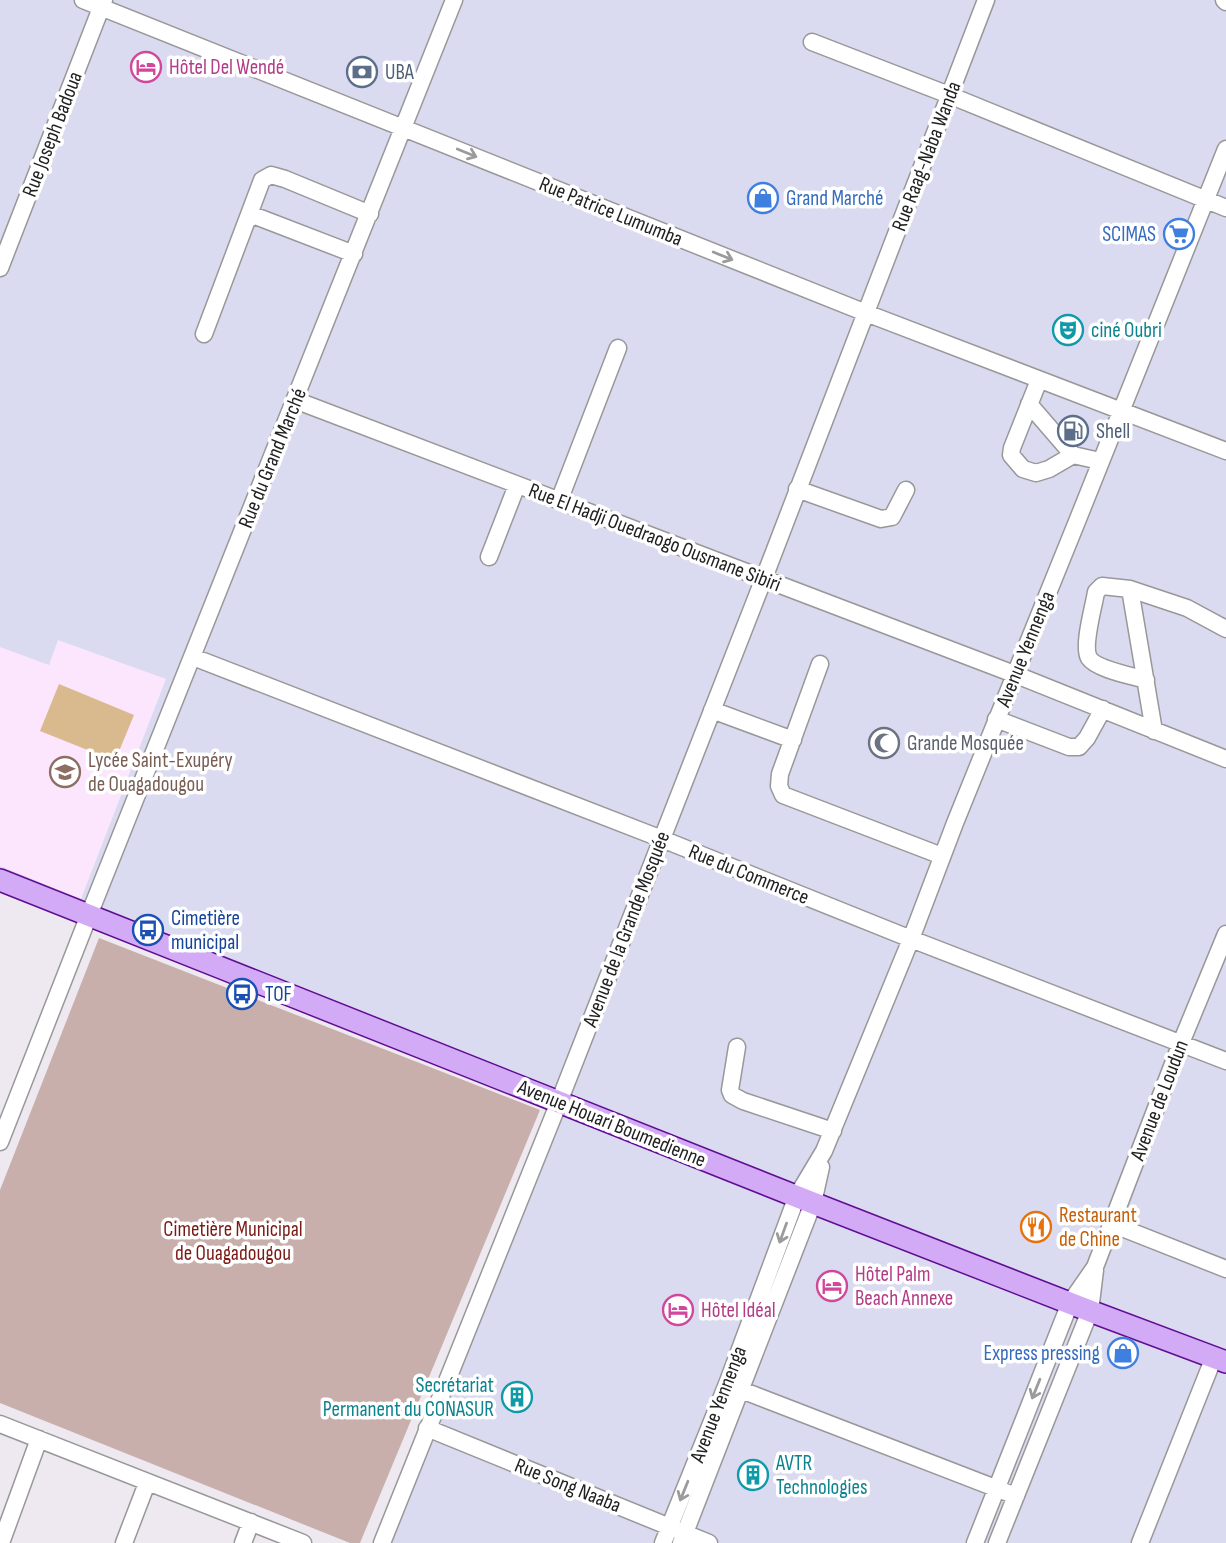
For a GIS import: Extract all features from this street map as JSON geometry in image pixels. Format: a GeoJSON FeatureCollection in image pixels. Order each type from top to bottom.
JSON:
{"type":"FeatureCollection","features":[{"type":"Feature","properties":{"kind":"main road","name":"Avenue Houari Boumedienne"},"geometry":{"type":"LineString","coordinates":[[0,880],[805,1199],[1220,1360]]}},
{"type":"Feature","properties":{"kind":"street","name":"Rue Patrice Lumumba"},"geometry":{"type":"LineString","coordinates":[[83,0],[103,4],[403,128],[866,313],[1226,451]]}},
{"type":"Feature","properties":{"kind":"street","name":"Rue du Grand Marché"},"geometry":{"type":"LineString","coordinates":[[0,1142],[454,0]]}},
{"type":"Feature","properties":{"kind":"street","name":"Rue Raag-Naba Wanda"},"geometry":{"type":"LineString","coordinates":[[866,313],[986,0]]}},
{"type":"Feature","properties":{"kind":"street","name":"Rue Joseph Badoua"},"geometry":{"type":"LineString","coordinates":[[0,268],[103,4]]}},
{"type":"Feature","properties":{"kind":"street"},"geometry":{"type":"LineString","coordinates":[[812,42],[1226,208]]}},
{"type":"Feature","properties":{"kind":"street","name":"Avenue Yennenga"},"geometry":{"type":"LineString","coordinates":[[683,1538],[734,1387],[805,1199],[1226,149]]}},
{"type":"Feature","properties":{"kind":"street"},"geometry":{"type":"LineString","coordinates":[[204,334],[262,180],[271,175],[285,178],[370,214]]}},
{"type":"Feature","properties":{"kind":"street"},"geometry":{"type":"LineString","coordinates":[[250,214],[354,254]]}},
{"type":"Feature","properties":{"kind":"street","name":"Avenue de la Grande Mosquée"},"geometry":{"type":"LineString","coordinates":[[382,1543],[559,1102],[866,313]]}},
{"type":"Feature","properties":{"kind":"street"},"geometry":{"type":"LineString","coordinates":[[559,501],[618,348]]}},
{"type":"Feature","properties":{"kind":"street"},"geometry":{"type":"LineString","coordinates":[[1039,380],[1011,455],[1023,469],[1036,473],[1073,455]]}},
{"type":"Feature","properties":{"kind":"street","name":"Rue El Hadji Ouedraogo Ousmane Sibiri"},"geometry":{"type":"LineString","coordinates":[[295,400],[1014,674],[1226,759]]}},
{"type":"Feature","properties":{"kind":"street"},"geometry":{"type":"LineString","coordinates":[[1029,404],[1073,455],[1100,461]]}},
{"type":"Feature","properties":{"kind":"street"},"geometry":{"type":"LineString","coordinates":[[489,557],[517,485]]}},
{"type":"Feature","properties":{"kind":"street"},"geometry":{"type":"LineString","coordinates":[[797,489],[881,519],[892,517],[906,490]]}},
{"type":"Feature","properties":{"kind":"street"},"geometry":{"type":"LineString","coordinates":[[1146,680],[1098,665],[1090,658],[1086,648],[1096,592],[1102,586],[1130,589],[1187,608],[1226,629]]}},
{"type":"Feature","properties":{"kind":"street"},"geometry":{"type":"LineString","coordinates":[[1130,589],[1154,731]]}},
{"type":"Feature","properties":{"kind":"street","name":"Rue du Commerce"},"geometry":{"type":"LineString","coordinates":[[193,657],[1226,1061]]}},
{"type":"Feature","properties":{"kind":"street"},"geometry":{"type":"LineString","coordinates":[[821,664],[780,774],[779,786],[783,794],[942,856]]}},
{"type":"Feature","properties":{"kind":"street"},"geometry":{"type":"LineString","coordinates":[[996,719],[1069,747],[1079,747],[1103,709]]}},
{"type":"Feature","properties":{"kind":"street"},"geometry":{"type":"LineString","coordinates":[[712,710],[793,740]]}},
{"type":"Feature","properties":{"kind":"street","name":"Avenue de Loudun"},"geometry":{"type":"LineString","coordinates":[[975,1543],[1070,1303],[1095,1268],[1226,934]]}},
{"type":"Feature","properties":{"kind":"street"},"geometry":{"type":"LineString","coordinates":[[737,1047],[730,1090],[732,1095],[832,1131]]}},
{"type":"Feature","properties":{"kind":"street"},"geometry":{"type":"LineString","coordinates":[[1112,1224],[1226,1269]]}},
{"type":"Feature","properties":{"kind":"street","name":"Avenue de Loudun"},"geometry":{"type":"LineString","coordinates":[[997,1543],[1090,1311],[1095,1268]]}},
{"type":"Feature","properties":{"kind":"street"},"geometry":{"type":"LineString","coordinates":[[1140,1543],[1220,1360]]}},
{"type":"Feature","properties":{"kind":"street"},"geometry":{"type":"LineString","coordinates":[[734,1387],[1016,1496]]}},
{"type":"Feature","properties":{"kind":"street","name":"Avenue Yennenga"},"geometry":{"type":"LineString","coordinates":[[663,1543],[734,1387]]}},
{"type":"Feature","properties":{"kind":"street"},"geometry":{"type":"LineString","coordinates":[[0,1424],[303,1543]]}},
{"type":"Feature","properties":{"kind":"street","name":"Rue Song Naaba"},"geometry":{"type":"LineString","coordinates":[[427,1428],[669,1527],[683,1538],[709,1543]]}},
{"type":"Feature","properties":{"kind":"street"},"geometry":{"type":"LineString","coordinates":[[1,1543],[39,1439]]}},
{"type":"Feature","properties":{"kind":"street"},"geometry":{"type":"LineString","coordinates":[[124,1543],[147,1483]]}},
{"type":"Feature","properties":{"kind":"street"},"geometry":{"type":"LineString","coordinates":[[243,1543],[251,1522]]}},
{"type":"Feature","properties":{"kind":"shaded area"},"geometry":{"type":"Polygon","coordinates":[[[0,0],[1226,0],[1226,1543],[382,1543],[559,1102],[0,879],[0,0]]]}},
{"type":"Feature","properties":{"kind":"shaded area","name":"Lycée Saint-Exupéry de Ouagadougou"},"geometry":{"type":"Polygon","coordinates":[[[58,640],[166,679],[81,899],[0,866],[0,647],[49,665],[58,640]]]}},
{"type":"Feature","properties":{"kind":"shaded area"},"geometry":{"type":"Polygon","coordinates":[[[59,684],[134,715],[115,761],[40,731],[59,684]]]}},
{"type":"Feature","properties":{"kind":"green space","name":"Cimetière Municipal de Ouagadougou"},"geometry":{"type":"Polygon","coordinates":[[[99,938],[540,1110],[360,1543],[350,1543],[0,1403],[0,1190],[99,938]]]}},
{"type":"Feature","properties":{"kind":"place","name":"Hôtel Del Wendé"},"geometry":{"type":"Point","coordinates":[146,67]}},
{"type":"Feature","properties":{"kind":"place","name":"UBA"},"geometry":{"type":"Point","coordinates":[362,72]}},
{"type":"Feature","properties":{"kind":"place","name":"Grand Marché"},"geometry":{"type":"Point","coordinates":[763,198]}},
{"type":"Feature","properties":{"kind":"place","name":"SCIMAS"},"geometry":{"type":"Point","coordinates":[1179,234]}},
{"type":"Feature","properties":{"kind":"place","name":"ciné Oubri"},"geometry":{"type":"Point","coordinates":[1068,330]}},
{"type":"Feature","properties":{"kind":"place","name":"Shell"},"geometry":{"type":"Point","coordinates":[1073,431]}},
{"type":"Feature","properties":{"kind":"place","name":"Grande Mosquée"},"geometry":{"type":"Point","coordinates":[884,743]}},
{"type":"Feature","properties":{"kind":"place","name":"Lycée Saint-Exupéry de Ouagadougou"},"geometry":{"type":"Point","coordinates":[65,772]}},
{"type":"Feature","properties":{"kind":"place","name":"Cimetière municipal"},"geometry":{"type":"Point","coordinates":[148,930]}},
{"type":"Feature","properties":{"kind":"place","name":"TOF"},"geometry":{"type":"Point","coordinates":[242,994]}},
{"type":"Feature","properties":{"kind":"place","name":"Restaurant de Chine"},"geometry":{"type":"Point","coordinates":[1036,1227]}},
{"type":"Feature","properties":{"kind":"place","name":"Hôtel Palm Beach Annexe"},"geometry":{"type":"Point","coordinates":[832,1286]}},
{"type":"Feature","properties":{"kind":"place","name":"Hôtel Idéal"},"geometry":{"type":"Point","coordinates":[678,1310]}},
{"type":"Feature","properties":{"kind":"place","name":"Express pressing"},"geometry":{"type":"Point","coordinates":[1123,1353]}},
{"type":"Feature","properties":{"kind":"place","name":"Secrétariat Permanent du CONASUR"},"geometry":{"type":"Point","coordinates":[517,1397]}},
{"type":"Feature","properties":{"kind":"place","name":"AVTR Technologies"},"geometry":{"type":"Point","coordinates":[753,1475]}}]}
